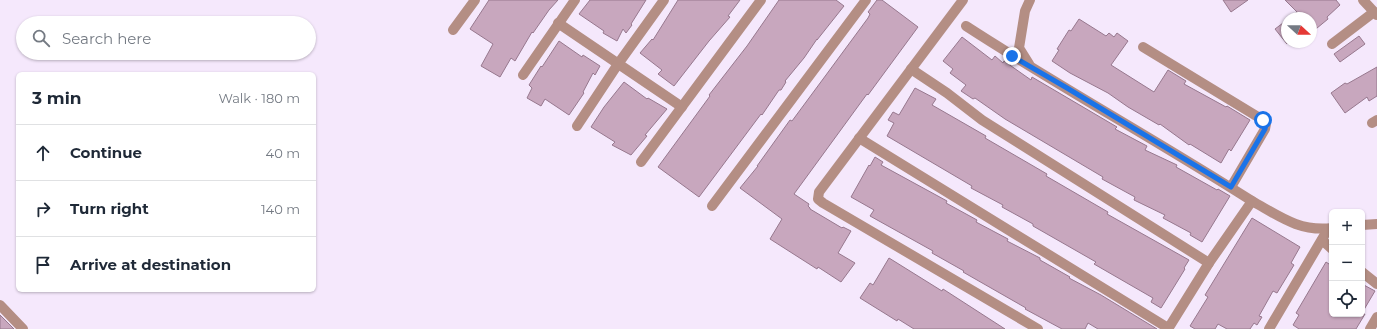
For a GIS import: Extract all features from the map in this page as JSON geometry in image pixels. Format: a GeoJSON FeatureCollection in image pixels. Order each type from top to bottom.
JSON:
{"type":"FeatureCollection","features":[{"type":"Feature","properties":{"kind":"street"},"geometry":{"type":"LineString","coordinates":[[453,30],[475,0]]}},
{"type":"Feature","properties":{"kind":"street"},"geometry":{"type":"LineString","coordinates":[[523,75],[575,0]]}},
{"type":"Feature","properties":{"kind":"street"},"geometry":{"type":"LineString","coordinates":[[577,126],[618,64],[664,0]]}},
{"type":"Feature","properties":{"kind":"street"},"geometry":{"type":"LineString","coordinates":[[641,162],[761,0]]}},
{"type":"Feature","properties":{"kind":"street"},"geometry":{"type":"LineString","coordinates":[[712,206],[866,0]]}},
{"type":"Feature","properties":{"kind":"street"},"geometry":{"type":"LineString","coordinates":[[961,0],[912,69],[819,192],[818,199],[1038,329]]}},
{"type":"Feature","properties":{"kind":"street"},"geometry":{"type":"LineString","coordinates":[[1030,0],[1025,11],[1019,48],[1031,68]]}},
{"type":"Feature","properties":{"kind":"street"},"geometry":{"type":"LineString","coordinates":[[1332,44],[1375,13],[1363,0]]}},
{"type":"Feature","properties":{"kind":"street"},"geometry":{"type":"LineString","coordinates":[[558,23],[682,107]]}},
{"type":"Feature","properties":{"kind":"street"},"geometry":{"type":"LineString","coordinates":[[966,26],[1031,68],[1074,92],[1252,201],[1303,227],[1329,228]]}},
{"type":"Feature","properties":{"kind":"street"},"geometry":{"type":"LineString","coordinates":[[1143,47],[1263,120],[1266,124],[1265,129],[1231,187]]}},
{"type":"Feature","properties":{"kind":"street"},"geometry":{"type":"LineString","coordinates":[[912,69],[947,93],[982,120],[1209,263]]}},
{"type":"Feature","properties":{"kind":"street"},"geometry":{"type":"LineString","coordinates":[[859,138],[1168,328],[1209,263],[1252,201]]}},
{"type":"Feature","properties":{"kind":"street"},"geometry":{"type":"LineString","coordinates":[[1365,225],[1377,224]]}},
{"type":"Feature","properties":{"kind":"street"},"geometry":{"type":"LineString","coordinates":[[1269,329],[1329,230]]}},
{"type":"Feature","properties":{"kind":"street"},"geometry":{"type":"LineString","coordinates":[[1322,240],[1329,246]]}},
{"type":"Feature","properties":{"kind":"street"},"geometry":{"type":"LineString","coordinates":[[1365,274],[1377,284]]}},
{"type":"Feature","properties":{"kind":"street"},"geometry":{"type":"LineString","coordinates":[[0,305],[23,329]]}},
{"type":"Feature","properties":{"kind":"street"},"geometry":{"type":"LineString","coordinates":[[1370,329],[1377,317]]}},
{"type":"Feature","properties":{"kind":"building"},"geometry":{"type":"Polygon","coordinates":[[[489,0],[558,0],[533,33],[532,32],[515,61],[511,58],[500,77],[481,66],[493,44],[470,29],[489,0]]]}},
{"type":"Feature","properties":{"kind":"building"},"geometry":{"type":"Polygon","coordinates":[[[590,0],[646,0],[631,24],[632,25],[626,33],[623,29],[617,41],[603,33],[604,31],[579,14],[590,0]]]}},
{"type":"Feature","properties":{"kind":"building"},"geometry":{"type":"Polygon","coordinates":[[[678,0],[740,0],[728,16],[730,17],[674,86],[658,74],[662,70],[640,53],[652,39],[653,40],[678,0]]]}},
{"type":"Feature","properties":{"kind":"building"},"geometry":{"type":"Polygon","coordinates":[[[779,0],[836,0],[844,6],[785,81],[786,82],[781,90],[779,90],[762,115],[761,114],[699,197],[658,167],[779,0]]]}},
{"type":"Feature","properties":{"kind":"building"},"geometry":{"type":"Polygon","coordinates":[[[877,0],[882,0],[918,27],[794,194],[809,204],[808,206],[810,209],[842,228],[843,227],[851,231],[838,253],[855,263],[841,282],[818,267],[817,269],[770,239],[782,219],[740,188],[758,166],[790,120],[792,121],[868,18],[870,14],[868,12],[877,0]]]}},
{"type":"Feature","properties":{"kind":"building"},"geometry":{"type":"Polygon","coordinates":[[[1223,0],[1248,0],[1231,12],[1223,0]]]}},
{"type":"Feature","properties":{"kind":"building"},"geometry":{"type":"Polygon","coordinates":[[[1285,0],[1336,0],[1340,5],[1327,17],[1328,19],[1317,28],[1317,12],[1297,12],[1285,0]]]}},
{"type":"Feature","properties":{"kind":"building"},"geometry":{"type":"Polygon","coordinates":[[[1079,19],[1106,36],[1109,33],[1114,37],[1117,33],[1128,41],[1111,65],[1154,92],[1168,70],[1186,81],[1184,84],[1226,107],[1227,106],[1250,120],[1231,151],[1229,149],[1221,163],[1190,144],[1189,145],[1160,124],[1159,125],[1128,107],[1108,93],[1070,73],[1052,61],[1059,50],[1057,49],[1069,30],[1071,31],[1079,19]]]}},
{"type":"Feature","properties":{"kind":"building"},"geometry":{"type":"Polygon","coordinates":[[[1281,24],[1281,36],[1275,29],[1281,24]]]}},
{"type":"Feature","properties":{"kind":"building"},"geometry":{"type":"Polygon","coordinates":[[[1359,36],[1365,44],[1340,62],[1334,54],[1359,36]]]}},
{"type":"Feature","properties":{"kind":"building"},"geometry":{"type":"Polygon","coordinates":[[[962,37],[992,60],[995,56],[1003,63],[1004,61],[1031,80],[1032,77],[1117,127],[1115,129],[1147,146],[1145,150],[1177,165],[1176,167],[1230,196],[1202,242],[1190,235],[1191,233],[1163,218],[1165,215],[1134,200],[1135,197],[1102,179],[1103,177],[1005,119],[975,98],[973,99],[961,91],[966,85],[950,73],[953,69],[943,61],[962,37]]]}},
{"type":"Feature","properties":{"kind":"building"},"geometry":{"type":"Polygon","coordinates":[[[559,41],[582,57],[583,55],[600,66],[595,75],[593,73],[583,92],[584,93],[569,115],[545,99],[541,106],[527,98],[532,88],[529,85],[559,41]]]}},
{"type":"Feature","properties":{"kind":"building"},"geometry":{"type":"Polygon","coordinates":[[[1377,67],[1377,96],[1369,101],[1367,97],[1345,113],[1331,93],[1345,83],[1347,84],[1377,67]]]}},
{"type":"Feature","properties":{"kind":"building"},"geometry":{"type":"Polygon","coordinates":[[[624,82],[647,99],[648,98],[667,109],[645,135],[647,136],[631,155],[612,145],[615,142],[591,127],[604,107],[624,82]]]}},
{"type":"Feature","properties":{"kind":"building"},"geometry":{"type":"Polygon","coordinates":[[[915,88],[936,99],[932,105],[986,136],[985,138],[1047,174],[1046,176],[1108,212],[1107,214],[1189,260],[1161,308],[1151,302],[1153,298],[1094,264],[1096,262],[1033,226],[1033,224],[1002,207],[1003,205],[971,188],[972,186],[887,136],[894,123],[888,120],[893,112],[899,115],[915,88]]]}},
{"type":"Feature","properties":{"kind":"building"},"geometry":{"type":"Polygon","coordinates":[[[875,157],[883,162],[881,165],[947,201],[946,203],[977,220],[976,222],[1008,239],[1007,241],[1040,258],[1040,260],[1070,277],[1069,278],[1101,295],[1157,329],[1098,329],[1088,323],[1085,329],[1062,329],[963,272],[964,271],[932,253],[933,251],[870,216],[874,210],[851,197],[875,157]]]}},
{"type":"Feature","properties":{"kind":"building"},"geometry":{"type":"Polygon","coordinates":[[[1252,218],[1300,247],[1291,263],[1294,265],[1277,293],[1273,291],[1259,316],[1262,317],[1257,325],[1254,323],[1250,329],[1227,329],[1218,324],[1215,329],[1195,329],[1190,326],[1208,297],[1205,295],[1252,218]]]}},
{"type":"Feature","properties":{"kind":"building"},"geometry":{"type":"Polygon","coordinates":[[[889,258],[942,291],[943,289],[1005,329],[914,329],[898,319],[897,321],[860,298],[870,283],[873,285],[889,258]]]}},
{"type":"Feature","properties":{"kind":"building"},"geometry":{"type":"Polygon","coordinates":[[[1326,262],[1329,264],[1329,317],[1363,317],[1356,329],[1299,329],[1293,325],[1299,315],[1296,313],[1326,262]]]}},
{"type":"Feature","properties":{"kind":"building"},"geometry":{"type":"Polygon","coordinates":[[[1365,286],[1375,291],[1365,308],[1365,286]]]}},
{"type":"Feature","properties":{"kind":"building"},"geometry":{"type":"Polygon","coordinates":[[[0,315],[14,329],[0,329],[0,315]]]}},
{"type":"Feature","properties":{"kind":"route"},"geometry":{"type":"LineString","coordinates":[[1012,56],[1231,187],[1265,129],[1266,124],[1263,120]]}}]}
